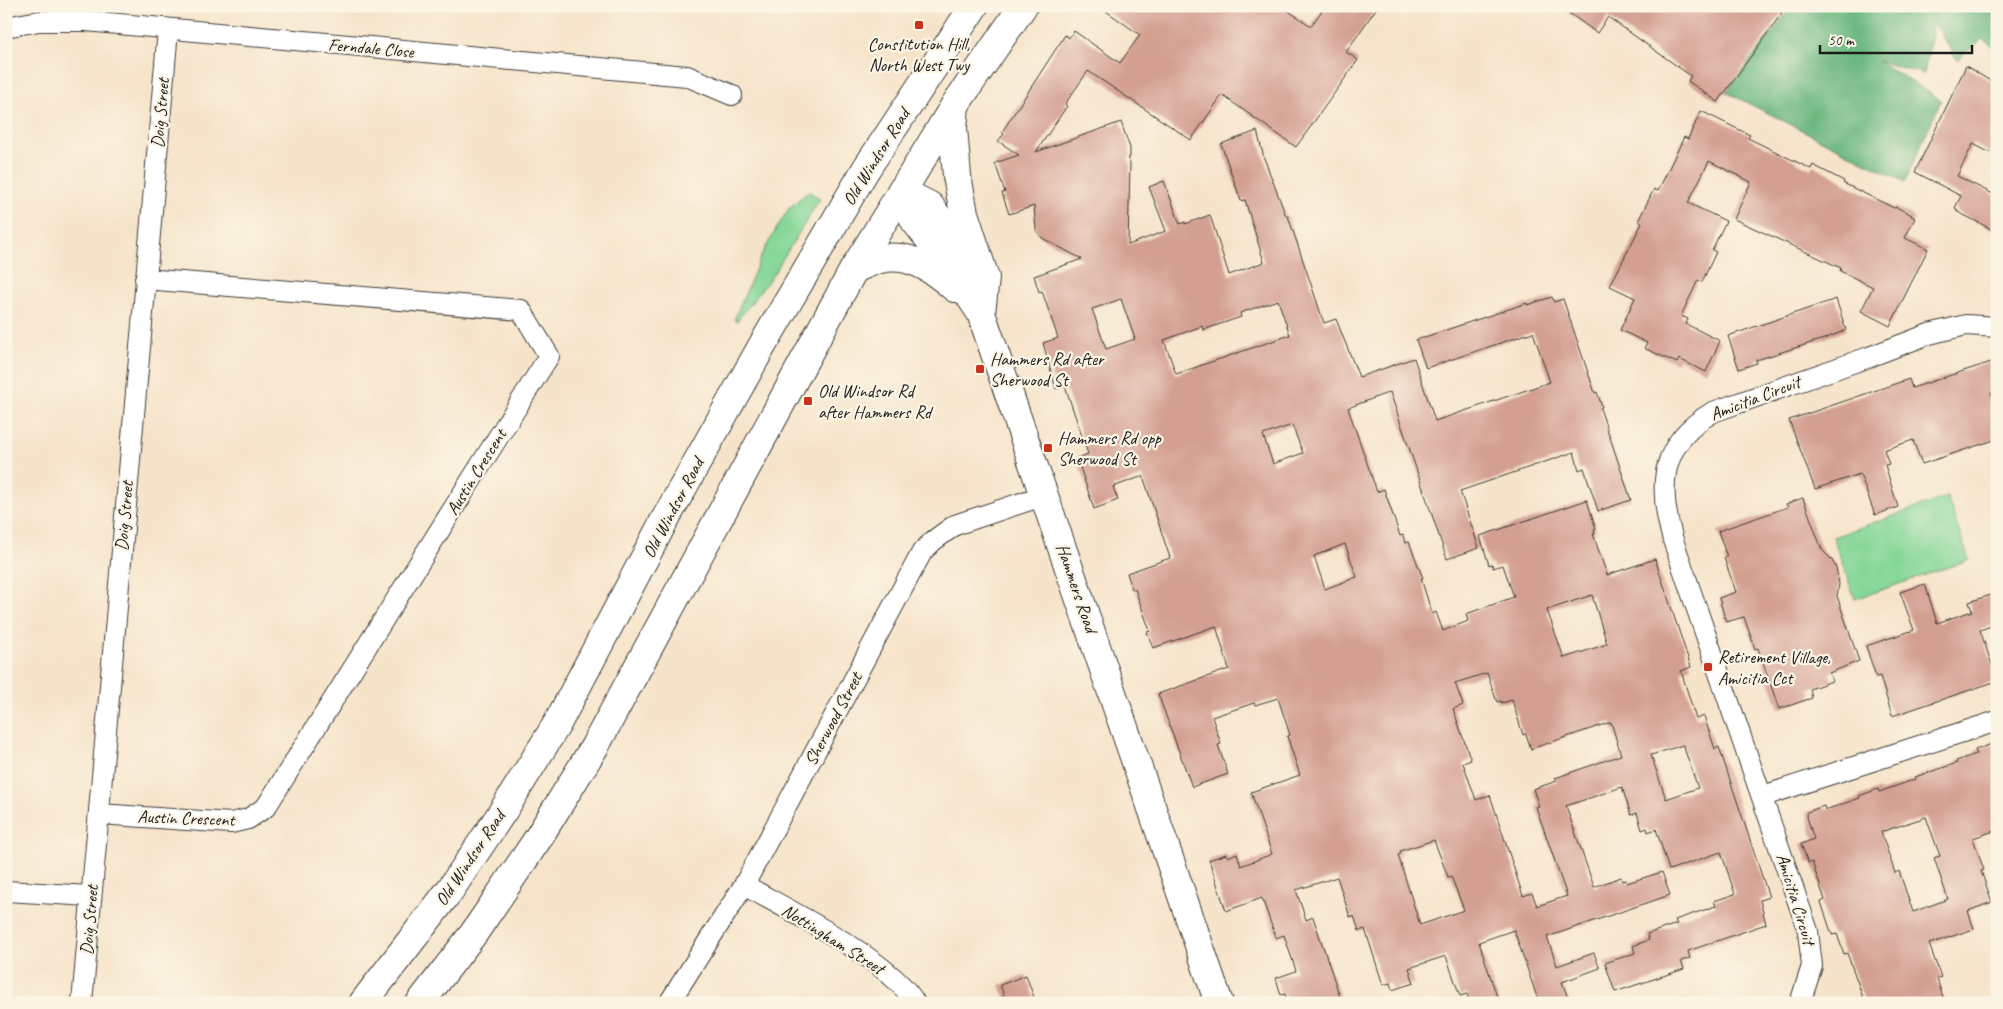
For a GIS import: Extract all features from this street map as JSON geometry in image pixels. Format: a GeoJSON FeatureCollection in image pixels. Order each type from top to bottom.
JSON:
{"type":"FeatureCollection","features":[{"type":"Feature","properties":{"kind":"main road","name":"Old Windsor Road"},"geometry":{"type":"LineString","coordinates":[[363,1003],[450,890],[503,811],[557,724],[682,489],[762,346],[866,169],[974,6]]}},
{"type":"Feature","properties":{"kind":"main road"},"geometry":{"type":"LineString","coordinates":[[420,1003],[474,933],[537,840],[595,746],[854,269],[955,105],[1023,6]]}},
{"type":"Feature","properties":{"kind":"main road"},"geometry":{"type":"LineString","coordinates":[[955,105],[953,128],[957,176],[964,213],[985,278],[982,313]]}},
{"type":"Feature","properties":{"kind":"main road"},"geometry":{"type":"LineString","coordinates":[[866,169],[901,191]]}},
{"type":"Feature","properties":{"kind":"main road","name":"Hammers Road"},"geometry":{"type":"LineString","coordinates":[[901,191],[915,221],[948,263],[982,313],[1219,1003]]}},
{"type":"Feature","properties":{"kind":"main road"},"geometry":{"type":"LineString","coordinates":[[854,269],[880,258],[900,258],[917,262],[935,270],[982,313]]}},
{"type":"Feature","properties":{"kind":"street","name":"Ferndale Close"},"geometry":{"type":"LineString","coordinates":[[6,27],[39,21],[86,21],[686,76],[732,94]]}},
{"type":"Feature","properties":{"kind":"street","name":"Doig Street"},"geometry":{"type":"LineString","coordinates":[[82,1003],[168,30]]}},
{"type":"Feature","properties":{"kind":"street","name":"Austin Crescent"},"geometry":{"type":"LineString","coordinates":[[99,814],[231,823],[248,819],[266,807],[549,356],[521,310],[145,279]]}},
{"type":"Feature","properties":{"kind":"street","name":"Amicitia Circuit"},"geometry":{"type":"LineString","coordinates":[[1800,1003],[1812,966],[1808,931],[1681,563],[1665,508],[1663,487],[1666,468],[1675,445],[1687,430],[1713,412],[1929,334],[1966,325],[1997,327]]}},
{"type":"Feature","properties":{"kind":"street","name":"Sherwood Street"},"geometry":{"type":"LineString","coordinates":[[670,1003],[744,885],[922,552],[944,532],[955,525],[1045,496]]}},
{"type":"Feature","properties":{"kind":"street"},"geometry":{"type":"LineString","coordinates":[[1762,796],[1997,721]]}},
{"type":"Feature","properties":{"kind":"street","name":"Nottingham Street"},"geometry":{"type":"LineString","coordinates":[[744,885],[832,935],[867,958],[893,977],[912,996],[915,1003]]}},
{"type":"Feature","properties":{"kind":"street"},"geometry":{"type":"LineString","coordinates":[[6,891],[90,896]]}},
{"type":"Feature","properties":{"kind":"green space"},"geometry":{"type":"Polygon","coordinates":[[[1792,6],[1997,6],[1997,49],[1982,39],[1957,60],[1934,24],[1924,74],[1878,61],[1941,100],[1905,182],[1726,92],[1792,6]]]}},
{"type":"Feature","properties":{"kind":"green space"},"geometry":{"type":"Polygon","coordinates":[[[809,191],[820,199],[772,276],[737,321],[734,320],[762,254],[781,221],[790,207],[809,191]]]}},
{"type":"Feature","properties":{"kind":"green space"},"geometry":{"type":"Polygon","coordinates":[[[1947,497],[1969,560],[1855,599],[1833,537],[1947,497]]]}},
{"type":"Feature","properties":{"kind":"building"},"geometry":{"type":"Polygon","coordinates":[[[1099,6],[1281,6],[1311,26],[1325,6],[1378,6],[1346,52],[1358,60],[1296,147],[1222,95],[1191,140],[1088,71],[1065,104],[1067,106],[1036,152],[1121,122],[1130,148],[1130,157],[1128,158],[1130,163],[1128,245],[1166,231],[1149,187],[1164,181],[1180,224],[1210,215],[1229,275],[1264,262],[1245,200],[1241,201],[1221,144],[1257,131],[1264,158],[1286,216],[1288,216],[1324,323],[1336,319],[1359,377],[1414,358],[1435,421],[1550,382],[1533,332],[1426,368],[1416,340],[1527,303],[1527,305],[1552,297],[1554,302],[1563,299],[1595,393],[1597,392],[1602,407],[1600,408],[1631,500],[1598,511],[1584,468],[1579,470],[1574,452],[1460,491],[1479,548],[1447,559],[1390,392],[1348,408],[1377,492],[1384,489],[1400,536],[1403,535],[1405,543],[1409,542],[1423,578],[1421,578],[1432,614],[1436,612],[1443,631],[1468,621],[1466,614],[1514,597],[1503,565],[1493,568],[1492,564],[1489,565],[1480,536],[1587,500],[1596,529],[1594,530],[1595,534],[1593,534],[1607,575],[1655,559],[1691,667],[1681,671],[1696,719],[1704,716],[1715,749],[1719,747],[1769,897],[1760,900],[1766,924],[1688,951],[1690,958],[1681,961],[1684,969],[1615,992],[1605,963],[1635,953],[1633,946],[1649,940],[1647,934],[1677,924],[1675,920],[1716,906],[1714,901],[1735,894],[1721,852],[1669,870],[1656,829],[1648,832],[1647,828],[1642,830],[1637,813],[1631,815],[1622,787],[1566,806],[1594,887],[1621,877],[1622,881],[1626,880],[1627,883],[1662,872],[1670,895],[1547,937],[1557,966],[1594,953],[1600,968],[1562,982],[1570,1003],[1539,1003],[1514,930],[1479,942],[1499,1003],[1470,1003],[1467,994],[1460,996],[1446,956],[1409,968],[1414,983],[1392,990],[1390,983],[1383,985],[1365,929],[1359,931],[1354,916],[1350,917],[1337,877],[1296,890],[1306,920],[1313,917],[1342,1003],[1288,1003],[1285,994],[1281,995],[1276,978],[1296,971],[1284,935],[1276,938],[1262,898],[1226,911],[1209,860],[1226,854],[1228,857],[1237,853],[1241,866],[1272,854],[1251,792],[1300,775],[1287,736],[1290,735],[1278,698],[1255,705],[1254,703],[1212,717],[1221,744],[1218,745],[1228,774],[1192,787],[1158,694],[1229,669],[1216,626],[1153,648],[1147,632],[1150,631],[1135,589],[1132,589],[1127,573],[1170,558],[1143,476],[1113,487],[1118,500],[1094,509],[1077,458],[1088,454],[1065,386],[1056,389],[1043,343],[1058,338],[1042,291],[1039,292],[1034,276],[1082,259],[1042,238],[1036,230],[1034,206],[1009,214],[1002,193],[1005,192],[995,163],[1019,155],[998,141],[1065,35],[1069,38],[1074,31],[1120,63],[1140,35],[1099,6]],[[1121,299],[1092,309],[1106,349],[1135,339],[1121,299]],[[1278,300],[1240,313],[1241,317],[1203,330],[1202,326],[1164,340],[1176,374],[1290,335],[1278,300]],[[1292,425],[1263,435],[1273,464],[1303,453],[1292,425]],[[1345,544],[1314,556],[1325,589],[1357,577],[1345,544]],[[1592,595],[1547,610],[1564,658],[1607,644],[1592,595]],[[1487,673],[1455,683],[1463,705],[1453,709],[1471,760],[1463,763],[1476,800],[1490,795],[1523,896],[1532,893],[1537,906],[1567,896],[1536,807],[1539,806],[1533,789],[1557,781],[1555,778],[1621,755],[1611,722],[1531,749],[1526,734],[1523,735],[1512,700],[1502,703],[1501,701],[1497,702],[1487,673]],[[1683,745],[1651,755],[1666,799],[1698,788],[1683,745]],[[1434,840],[1400,851],[1401,854],[1398,855],[1420,925],[1464,910],[1451,876],[1448,877],[1434,840]]]}},
{"type":"Feature","properties":{"kind":"building"},"geometry":{"type":"Polygon","coordinates":[[[1559,6],[1773,6],[1782,13],[1718,102],[1688,81],[1691,76],[1608,17],[1597,33],[1559,6]]]}},
{"type":"Feature","properties":{"kind":"building"},"geometry":{"type":"Polygon","coordinates":[[[1966,66],[1997,85],[1997,156],[1973,144],[1957,176],[1997,196],[1997,232],[1956,211],[1958,210],[1955,208],[1961,196],[1915,172],[1966,66]]]}},
{"type":"Feature","properties":{"kind":"building"},"geometry":{"type":"Polygon","coordinates":[[[1701,111],[1750,135],[1748,138],[1811,169],[1813,165],[1844,181],[1843,183],[1894,208],[1896,207],[1915,218],[1905,238],[1928,249],[1890,326],[1861,311],[1873,287],[1840,271],[1841,268],[1734,219],[1751,182],[1709,161],[1688,203],[1726,221],[1712,250],[1716,252],[1702,282],[1698,280],[1681,316],[1688,319],[1686,324],[1720,341],[1706,372],[1679,359],[1677,363],[1644,348],[1647,343],[1620,330],[1635,298],[1610,286],[1642,223],[1638,221],[1654,189],[1658,191],[1684,137],[1688,139],[1701,111]]]}},
{"type":"Feature","properties":{"kind":"building"},"geometry":{"type":"Polygon","coordinates":[[[1836,299],[1846,330],[1824,339],[1756,360],[1757,363],[1739,369],[1728,336],[1836,299]]]}},
{"type":"Feature","properties":{"kind":"building"},"geometry":{"type":"Polygon","coordinates":[[[1997,360],[1997,391],[1991,393],[1997,410],[1997,439],[1922,464],[1913,440],[1884,450],[1889,464],[1885,465],[1898,507],[1875,515],[1860,474],[1815,489],[1789,420],[1909,379],[1912,388],[1997,360]]]}},
{"type":"Feature","properties":{"kind":"building"},"geometry":{"type":"Polygon","coordinates":[[[1803,498],[1822,550],[1836,567],[1839,584],[1837,596],[1859,661],[1829,673],[1832,681],[1810,689],[1812,698],[1779,709],[1758,648],[1755,649],[1744,617],[1726,622],[1719,598],[1736,592],[1724,558],[1727,557],[1718,531],[1788,507],[1786,504],[1803,498]]]}},
{"type":"Feature","properties":{"kind":"building"},"geometry":{"type":"Polygon","coordinates":[[[1925,584],[1937,623],[1972,611],[1969,602],[1997,593],[1997,624],[1980,630],[1992,665],[1997,664],[1997,681],[1892,716],[1880,676],[1876,677],[1866,646],[1914,630],[1900,592],[1925,584]]]}},
{"type":"Feature","properties":{"kind":"building"},"geometry":{"type":"Polygon","coordinates":[[[1997,742],[1997,830],[1973,838],[1984,870],[1981,871],[1992,902],[1968,911],[1974,929],[1929,944],[1941,977],[1937,979],[1945,1003],[1865,1003],[1847,953],[1844,954],[1837,934],[1832,935],[1821,902],[1825,900],[1812,862],[1808,863],[1801,844],[1814,839],[1806,814],[1824,806],[1825,810],[1860,798],[1859,796],[1878,789],[1879,792],[1916,779],[1915,777],[1957,763],[1956,761],[1976,754],[1975,750],[1997,742]],[[1926,817],[1881,832],[1895,873],[1899,871],[1913,912],[1948,899],[1934,858],[1940,856],[1926,817]]]}},
{"type":"Feature","properties":{"kind":"building"},"geometry":{"type":"Polygon","coordinates":[[[1026,975],[1036,1003],[1007,1003],[1000,985],[1026,975]]]}},
{"type":"Feature","properties":{"kind":"place","name":"Constitution Hill, North West Twy"},"geometry":{"type":"Point","coordinates":[919,25]}},
{"type":"Feature","properties":{"kind":"place","name":"Hammers Rd after Sherwood St"},"geometry":{"type":"Point","coordinates":[980,369]}},
{"type":"Feature","properties":{"kind":"place","name":"Old Windsor Rd after Hammers Rd"},"geometry":{"type":"Point","coordinates":[808,401]}},
{"type":"Feature","properties":{"kind":"place","name":"Hammers Rd opp Sherwood St"},"geometry":{"type":"Point","coordinates":[1048,448]}},
{"type":"Feature","properties":{"kind":"place","name":"Retirement Village, Amicitia Cct"},"geometry":{"type":"Point","coordinates":[1708,667]}}]}
